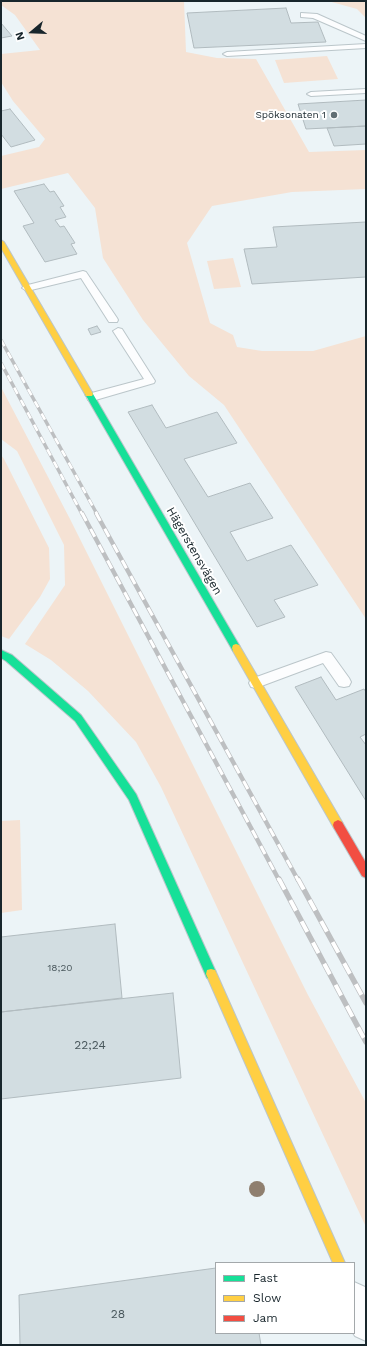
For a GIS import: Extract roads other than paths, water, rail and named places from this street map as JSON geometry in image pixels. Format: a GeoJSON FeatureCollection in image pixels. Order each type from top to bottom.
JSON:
{"type":"FeatureCollection","features":[{"type":"Feature","properties":{"kind":"street","name":"Hägerstensvägen"},"geometry":{"type":"LineString","coordinates":[[1,242],[366,873]]}},
{"type":"Feature","properties":{"kind":"street"},"geometry":{"type":"LineString","coordinates":[[1,654],[9,658],[78,718],[133,797],[339,1262]]}},
{"type":"Feature","properties":{"kind":"street"},"geometry":{"type":"LineString","coordinates":[[355,1300],[366,1325]]}},
{"type":"Feature","properties":{"kind":"lane"},"geometry":{"type":"LineString","coordinates":[[304,15],[314,16],[366,40]]}},
{"type":"Feature","properties":{"kind":"lane"},"geometry":{"type":"LineString","coordinates":[[226,54],[366,46]]}},
{"type":"Feature","properties":{"kind":"lane"},"geometry":{"type":"LineString","coordinates":[[311,94],[366,91]]}},
{"type":"Feature","properties":{"kind":"lane"},"geometry":{"type":"LineString","coordinates":[[27,288],[83,274],[113,320]]}},
{"type":"Feature","properties":{"kind":"lane"},"geometry":{"type":"LineString","coordinates":[[92,398],[150,381],[118,330]]}},
{"type":"Feature","properties":{"kind":"lane"},"geometry":{"type":"LineString","coordinates":[[256,683],[326,657],[344,682]]}},
{"type":"Feature","properties":{"kind":"railway"},"geometry":{"type":"LineString","coordinates":[[1,340],[97,514]]}},
{"type":"Feature","properties":{"kind":"railway"},"geometry":{"type":"LineString","coordinates":[[1,363],[82,514]]}},
{"type":"Feature","properties":{"kind":"railway"},"geometry":{"type":"LineString","coordinates":[[82,513],[279,880]]}},
{"type":"Feature","properties":{"kind":"railway"},"geometry":{"type":"LineString","coordinates":[[96,513],[298,880]]}},
{"type":"Feature","properties":{"kind":"railway"},"geometry":{"type":"LineString","coordinates":[[279,879],[366,1042]]}},
{"type":"Feature","properties":{"kind":"railway"},"geometry":{"type":"LineString","coordinates":[[298,879],[366,1003]]}},
{"type":"Feature","properties":{"kind":"place","name":"Spöksonaten 1"},"geometry":{"type":"Point","coordinates":[334,115]}}]}
